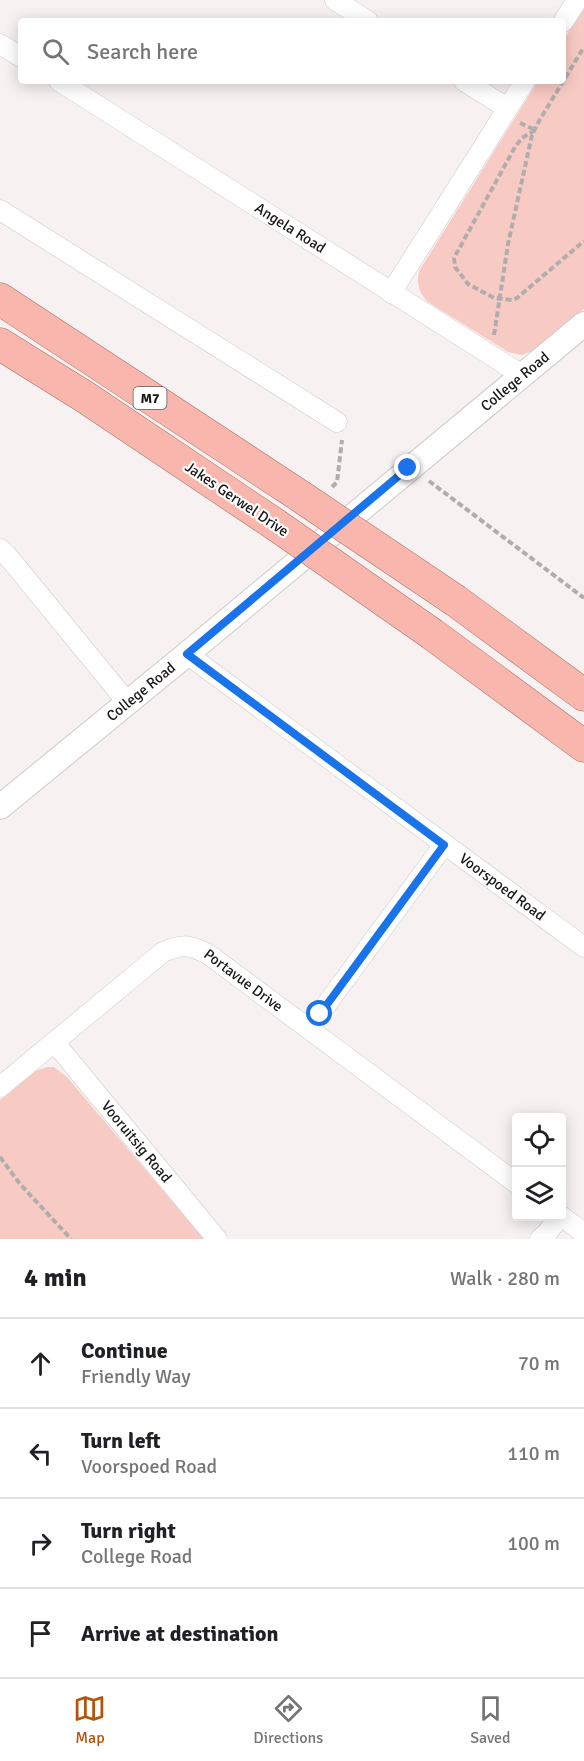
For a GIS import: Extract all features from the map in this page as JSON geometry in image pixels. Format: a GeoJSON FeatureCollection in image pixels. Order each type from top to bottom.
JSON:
{"type":"FeatureCollection","features":[{"type":"Feature","properties":{"kind":"highway","name":"M7"},"geometry":{"type":"LineString","coordinates":[[0,299],[456,601],[584,695]]}},
{"type":"Feature","properties":{"kind":"highway","name":"Jakes Gerwel Drive"},"geometry":{"type":"LineString","coordinates":[[0,344],[85,397],[276,525],[432,634],[584,746]]}},
{"type":"Feature","properties":{"kind":"street"},"geometry":{"type":"LineString","coordinates":[[335,0],[363,18]]}},
{"type":"Feature","properties":{"kind":"street"},"geometry":{"type":"LineString","coordinates":[[566,18],[577,0]]}},
{"type":"Feature","properties":{"kind":"street"},"geometry":{"type":"LineString","coordinates":[[0,44],[18,55]]}},
{"type":"Feature","properties":{"kind":"street","name":"Angela Road"},"geometry":{"type":"LineString","coordinates":[[64,84],[522,375]]}},
{"type":"Feature","properties":{"kind":"street"},"geometry":{"type":"LineString","coordinates":[[469,84],[507,108]]}},
{"type":"Feature","properties":{"kind":"street"},"geometry":{"type":"LineString","coordinates":[[391,293],[523,84]]}},
{"type":"Feature","properties":{"kind":"street"},"geometry":{"type":"LineString","coordinates":[[0,210],[337,422]]}},
{"type":"Feature","properties":{"kind":"street","name":"College Road"},"geometry":{"type":"LineString","coordinates":[[0,807],[584,324]]}},
{"type":"Feature","properties":{"kind":"street"},"geometry":{"type":"LineString","coordinates":[[0,549],[127,702]]}},
{"type":"Feature","properties":{"kind":"street","name":"Voorspoed Road"},"geometry":{"type":"LineString","coordinates":[[187,654],[584,947]]}},
{"type":"Feature","properties":{"kind":"street"},"geometry":{"type":"LineString","coordinates":[[309,1028],[444,845]]}},
{"type":"Feature","properties":{"kind":"street","name":"Portavue Drive"},"geometry":{"type":"LineString","coordinates":[[0,1087],[163,952],[179,946],[194,947],[208,954],[309,1028],[512,1180]]}},
{"type":"Feature","properties":{"kind":"street","name":"Vooruitsig Road"},"geometry":{"type":"LineString","coordinates":[[55,1043],[217,1239]]}},
{"type":"Feature","properties":{"kind":"street"},"geometry":{"type":"LineString","coordinates":[[566,1220],[584,1233]]}},
{"type":"Feature","properties":{"kind":"street"},"geometry":{"type":"LineString","coordinates":[[540,1239],[557,1221]]}},
{"type":"Feature","properties":{"kind":"path"},"geometry":{"type":"LineString","coordinates":[[566,78],[584,48]]}},
{"type":"Feature","properties":{"kind":"path"},"geometry":{"type":"LineString","coordinates":[[493,339],[508,244],[535,130],[562,84]]}},
{"type":"Feature","properties":{"kind":"path"},"geometry":{"type":"LineString","coordinates":[[535,130],[522,138],[515,147],[454,258],[455,267],[468,284],[494,298],[512,300],[518,298],[584,241]]}},
{"type":"Feature","properties":{"kind":"path"},"geometry":{"type":"LineString","coordinates":[[426,480],[584,598]]}},
{"type":"Feature","properties":{"kind":"path"},"geometry":{"type":"LineString","coordinates":[[0,1157],[20,1184],[71,1239]]}},
{"type":"Feature","properties":{"kind":"shaded area"},"geometry":{"type":"Polygon","coordinates":[[[584,8],[584,309],[533,351],[521,355],[508,352],[428,302],[419,288],[419,271],[536,84],[566,84],[566,36],[584,8]]]}},
{"type":"Feature","properties":{"kind":"shaded area"},"geometry":{"type":"Polygon","coordinates":[[[54,1067],[67,1077],[204,1239],[0,1239],[0,1100],[35,1071],[54,1067]]]}},
{"type":"Feature","properties":{"kind":"route"},"geometry":{"type":"LineString","coordinates":[[320,1014],[444,845],[187,654],[408,468]]}}]}
